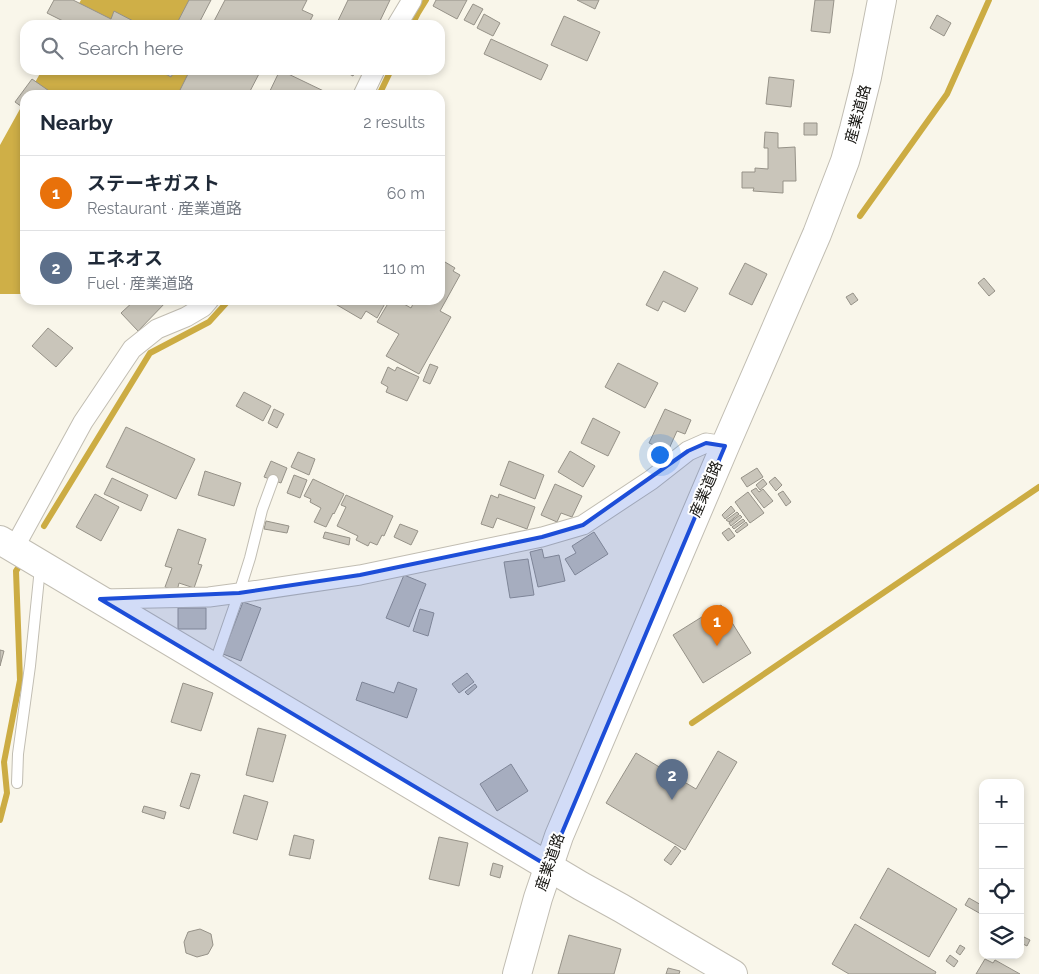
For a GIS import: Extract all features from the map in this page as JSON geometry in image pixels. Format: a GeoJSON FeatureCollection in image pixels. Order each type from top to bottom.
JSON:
{"type":"FeatureCollection","features":[{"type":"Feature","properties":{"kind":"main road","name":"産業道路"},"geometry":{"type":"LineString","coordinates":[[517,974],[548,866],[567,815],[817,234],[845,160],[867,77],[882,0]]}},
{"type":"Feature","properties":{"kind":"main road"},"geometry":{"type":"LineString","coordinates":[[7,544],[548,866],[734,974]]}},
{"type":"Feature","properties":{"kind":"street"},"geometry":{"type":"LineString","coordinates":[[399,20],[412,0]]}},
{"type":"Feature","properties":{"kind":"street"},"geometry":{"type":"LineString","coordinates":[[365,90],[373,75]]}},
{"type":"Feature","properties":{"kind":"street"},"geometry":{"type":"LineString","coordinates":[[7,544],[83,422],[132,349],[158,329],[186,317],[204,305]]}},
{"type":"Feature","properties":{"kind":"street"},"geometry":{"type":"LineString","coordinates":[[100,600],[209,597],[239,593],[360,575],[542,537],[583,525],[651,480],[688,451],[706,443],[725,446]]}},
{"type":"Feature","properties":{"kind":"lane"},"geometry":{"type":"LineString","coordinates":[[213,666],[239,593],[262,510],[273,480]]}},
{"type":"Feature","properties":{"kind":"lane"},"geometry":{"type":"LineString","coordinates":[[17,783],[18,754],[41,565]]}},
{"type":"Feature","properties":{"kind":"highlighted area"},"geometry":{"type":"Polygon","coordinates":[[[706,443],[725,446],[548,866],[100,599],[239,593],[360,575],[542,537],[583,525],[688,451],[706,443]]]}},
{"type":"Feature","properties":{"kind":"shaded area"},"geometry":{"type":"Polygon","coordinates":[[[81,0],[196,0],[201,20],[70,20],[81,0]]]}},
{"type":"Feature","properties":{"kind":"shaded area"},"geometry":{"type":"Polygon","coordinates":[[[39,75],[208,75],[216,90],[31,90],[39,75]]]}},
{"type":"Feature","properties":{"kind":"shaded area"},"geometry":{"type":"Polygon","coordinates":[[[20,109],[20,294],[0,294],[0,145],[20,109]]]}},
{"type":"Feature","properties":{"kind":"building"},"geometry":{"type":"Polygon","coordinates":[[[54,0],[73,0],[111,19],[114,11],[131,20],[61,20],[47,13],[54,0]]]}},
{"type":"Feature","properties":{"kind":"building"},"geometry":{"type":"Polygon","coordinates":[[[189,0],[211,0],[201,20],[179,20],[189,0]]]}},
{"type":"Feature","properties":{"kind":"building"},"geometry":{"type":"Polygon","coordinates":[[[225,0],[307,0],[302,10],[313,15],[310,20],[215,20],[225,0]]]}},
{"type":"Feature","properties":{"kind":"building"},"geometry":{"type":"Polygon","coordinates":[[[348,0],[390,0],[380,20],[338,20],[348,0]]]}},
{"type":"Feature","properties":{"kind":"building"},"geometry":{"type":"Polygon","coordinates":[[[436,0],[467,0],[457,19],[433,6],[436,0]]]}},
{"type":"Feature","properties":{"kind":"building"},"geometry":{"type":"Polygon","coordinates":[[[577,0],[599,0],[595,9],[577,0]]]}},
{"type":"Feature","properties":{"kind":"building"},"geometry":{"type":"Polygon","coordinates":[[[815,0],[834,0],[830,33],[811,31],[815,0]]]}},
{"type":"Feature","properties":{"kind":"building"},"geometry":{"type":"Polygon","coordinates":[[[473,4],[483,9],[474,25],[464,20],[473,4]]]}},
{"type":"Feature","properties":{"kind":"building"},"geometry":{"type":"Polygon","coordinates":[[[484,14],[500,23],[493,36],[477,28],[484,14]]]}},
{"type":"Feature","properties":{"kind":"building"},"geometry":{"type":"Polygon","coordinates":[[[937,15],[951,23],[944,36],[930,28],[937,15]]]}},
{"type":"Feature","properties":{"kind":"building"},"geometry":{"type":"Polygon","coordinates":[[[564,16],[600,32],[587,61],[551,45],[564,16]]]}},
{"type":"Feature","properties":{"kind":"building"},"geometry":{"type":"Polygon","coordinates":[[[491,39],[548,65],[541,80],[484,54],[491,39]]]}},
{"type":"Feature","properties":{"kind":"building"},"geometry":{"type":"Polygon","coordinates":[[[188,75],[258,75],[251,90],[180,90],[188,75]]]}},
{"type":"Feature","properties":{"kind":"building"},"geometry":{"type":"Polygon","coordinates":[[[278,75],[290,75],[322,90],[270,90],[278,75]]]}},
{"type":"Feature","properties":{"kind":"building"},"geometry":{"type":"Polygon","coordinates":[[[769,77],[794,80],[791,107],[766,104],[769,77]]]}},
{"type":"Feature","properties":{"kind":"building"},"geometry":{"type":"Polygon","coordinates":[[[32,79],[48,90],[24,90],[32,79]]]}},
{"type":"Feature","properties":{"kind":"building"},"geometry":{"type":"Polygon","coordinates":[[[20,95],[20,106],[15,102],[20,95]]]}},
{"type":"Feature","properties":{"kind":"building"},"geometry":{"type":"Polygon","coordinates":[[[804,123],[817,123],[817,135],[804,135],[804,123]]]}},
{"type":"Feature","properties":{"kind":"building"},"geometry":{"type":"Polygon","coordinates":[[[765,132],[778,133],[778,148],[795,147],[796,181],[783,181],[783,193],[753,191],[754,188],[742,188],[742,172],[755,172],[755,168],[768,169],[768,148],[764,148],[765,132]]]}},
{"type":"Feature","properties":{"kind":"building"},"geometry":{"type":"Polygon","coordinates":[[[445,262],[455,268],[453,271],[460,275],[445,302],[445,262]]]}},
{"type":"Feature","properties":{"kind":"building"},"geometry":{"type":"Polygon","coordinates":[[[745,263],[767,274],[752,305],[729,294],[745,263]]]}},
{"type":"Feature","properties":{"kind":"building"},"geometry":{"type":"Polygon","coordinates":[[[664,271],[698,288],[685,312],[663,301],[658,311],[646,305],[664,271]]]}},
{"type":"Feature","properties":{"kind":"building"},"geometry":{"type":"Polygon","coordinates":[[[984,278],[995,291],[989,296],[978,283],[984,278]]]}},
{"type":"Feature","properties":{"kind":"building"},"geometry":{"type":"Polygon","coordinates":[[[853,293],[858,300],[851,305],[846,297],[853,293]]]}},
{"type":"Feature","properties":{"kind":"building"},"geometry":{"type":"Polygon","coordinates":[[[130,305],[163,305],[138,331],[121,313],[130,305]]]}},
{"type":"Feature","properties":{"kind":"building"},"geometry":{"type":"Polygon","coordinates":[[[337,305],[384,305],[377,318],[366,311],[361,319],[337,305]]]}},
{"type":"Feature","properties":{"kind":"building"},"geometry":{"type":"Polygon","coordinates":[[[387,305],[406,305],[411,308],[412,305],[443,305],[440,311],[451,317],[419,374],[386,356],[399,334],[377,322],[387,305]]]}},
{"type":"Feature","properties":{"kind":"building"},"geometry":{"type":"Polygon","coordinates":[[[48,328],[73,348],[56,367],[32,346],[48,328]]]}},
{"type":"Feature","properties":{"kind":"building"},"geometry":{"type":"Polygon","coordinates":[[[618,363],[658,383],[645,408],[605,387],[618,363]]]}},
{"type":"Feature","properties":{"kind":"building"},"geometry":{"type":"Polygon","coordinates":[[[430,364],[438,367],[430,384],[423,381],[430,364]]]}},
{"type":"Feature","properties":{"kind":"building"},"geometry":{"type":"Polygon","coordinates":[[[388,367],[395,371],[397,367],[419,377],[407,401],[386,392],[388,387],[381,383],[388,367]]]}},
{"type":"Feature","properties":{"kind":"building"},"geometry":{"type":"Polygon","coordinates":[[[244,392],[271,406],[263,421],[236,406],[244,392]]]}},
{"type":"Feature","properties":{"kind":"building"},"geometry":{"type":"Polygon","coordinates":[[[274,409],[284,414],[277,428],[268,423],[274,409]]]}},
{"type":"Feature","properties":{"kind":"building"},"geometry":{"type":"Polygon","coordinates":[[[665,409],[691,420],[685,434],[677,431],[668,451],[649,443],[665,409]]]}},
{"type":"Feature","properties":{"kind":"building"},"geometry":{"type":"Polygon","coordinates":[[[593,418],[620,432],[608,456],[581,443],[593,418]]]}},
{"type":"Feature","properties":{"kind":"building"},"geometry":{"type":"Polygon","coordinates":[[[126,427],[195,459],[176,499],[106,467],[126,427]]]}},
{"type":"Feature","properties":{"kind":"building"},"geometry":{"type":"Polygon","coordinates":[[[570,451],[595,466],[583,487],[558,472],[570,451]]]}},
{"type":"Feature","properties":{"kind":"building"},"geometry":{"type":"Polygon","coordinates":[[[298,452],[315,459],[309,475],[291,467],[298,452]]]}},
{"type":"Feature","properties":{"kind":"building"},"geometry":{"type":"Polygon","coordinates":[[[271,461],[287,468],[281,483],[264,477],[271,461]]]}},
{"type":"Feature","properties":{"kind":"building"},"geometry":{"type":"Polygon","coordinates":[[[509,461],[544,475],[535,499],[500,485],[509,461]]]}},
{"type":"Feature","properties":{"kind":"building"},"geometry":{"type":"Polygon","coordinates":[[[757,468],[763,477],[747,487],[741,478],[757,468]]]}},
{"type":"Feature","properties":{"kind":"building"},"geometry":{"type":"Polygon","coordinates":[[[205,471],[241,483],[234,506],[198,495],[205,471]]]}},
{"type":"Feature","properties":{"kind":"building"},"geometry":{"type":"Polygon","coordinates":[[[294,475],[307,480],[300,498],[287,493],[294,475]]]}},
{"type":"Feature","properties":{"kind":"building"},"geometry":{"type":"Polygon","coordinates":[[[775,477],[782,485],[776,491],[769,482],[775,477]]]}},
{"type":"Feature","properties":{"kind":"building"},"geometry":{"type":"Polygon","coordinates":[[[112,478],[148,495],[141,511],[104,494],[112,478]]]}},
{"type":"Feature","properties":{"kind":"building"},"geometry":{"type":"Polygon","coordinates":[[[313,479],[344,494],[326,527],[314,522],[321,508],[310,502],[311,499],[304,496],[313,479]]]}},
{"type":"Feature","properties":{"kind":"building"},"geometry":{"type":"Polygon","coordinates":[[[763,479],[767,484],[760,490],[756,485],[763,479]]]}},
{"type":"Feature","properties":{"kind":"building"},"geometry":{"type":"Polygon","coordinates":[[[555,484],[582,496],[572,517],[561,513],[557,522],[541,515],[555,484]]]}},
{"type":"Feature","properties":{"kind":"building"},"geometry":{"type":"Polygon","coordinates":[[[756,488],[759,492],[763,489],[773,501],[764,508],[751,491],[756,488]]]}},
{"type":"Feature","properties":{"kind":"building"},"geometry":{"type":"Polygon","coordinates":[[[783,491],[791,502],[786,506],[778,494],[783,491]]]}},
{"type":"Feature","properties":{"kind":"building"},"geometry":{"type":"Polygon","coordinates":[[[748,492],[764,513],[750,523],[735,502],[748,492]]]}},
{"type":"Feature","properties":{"kind":"building"},"geometry":{"type":"Polygon","coordinates":[[[95,494],[119,507],[101,541],[76,527],[95,494]]]}},
{"type":"Feature","properties":{"kind":"building"},"geometry":{"type":"Polygon","coordinates":[[[499,494],[535,507],[527,529],[497,518],[493,528],[481,524],[491,495],[498,498],[499,494]]]}},
{"type":"Feature","properties":{"kind":"building"},"geometry":{"type":"Polygon","coordinates":[[[346,495],[393,516],[384,536],[382,535],[377,545],[370,542],[368,546],[356,540],[358,536],[337,526],[346,507],[341,505],[346,495]]]}},
{"type":"Feature","properties":{"kind":"building"},"geometry":{"type":"Polygon","coordinates":[[[731,506],[735,511],[725,519],[722,515],[731,506]]]}},
{"type":"Feature","properties":{"kind":"building"},"geometry":{"type":"Polygon","coordinates":[[[737,512],[739,514],[729,522],[726,520],[737,512]]]}},
{"type":"Feature","properties":{"kind":"building"},"geometry":{"type":"Polygon","coordinates":[[[740,515],[742,517],[731,526],[729,523],[740,515]]]}},
{"type":"Feature","properties":{"kind":"building"},"geometry":{"type":"Polygon","coordinates":[[[743,519],[745,521],[734,529],[732,527],[743,519]]]}},
{"type":"Feature","properties":{"kind":"building"},"geometry":{"type":"Polygon","coordinates":[[[266,521],[289,526],[287,533],[264,529],[266,521]]]}},
{"type":"Feature","properties":{"kind":"building"},"geometry":{"type":"Polygon","coordinates":[[[746,522],[748,525],[737,533],[735,531],[746,522]]]}},
{"type":"Feature","properties":{"kind":"building"},"geometry":{"type":"Polygon","coordinates":[[[400,524],[418,531],[411,545],[394,537],[400,524]]]}},
{"type":"Feature","properties":{"kind":"building"},"geometry":{"type":"Polygon","coordinates":[[[729,528],[735,536],[728,541],[722,533],[729,528]]]}},
{"type":"Feature","properties":{"kind":"building"},"geometry":{"type":"Polygon","coordinates":[[[178,529],[206,539],[198,564],[202,565],[194,588],[179,583],[177,591],[165,587],[172,568],[165,566],[178,529]]]}},
{"type":"Feature","properties":{"kind":"building"},"geometry":{"type":"Polygon","coordinates":[[[325,532],[350,538],[349,545],[323,538],[325,532]]]}},
{"type":"Feature","properties":{"kind":"building"},"geometry":{"type":"Polygon","coordinates":[[[594,532],[608,554],[575,575],[565,559],[576,553],[572,546],[594,532]]]}},
{"type":"Feature","properties":{"kind":"building"},"geometry":{"type":"Polygon","coordinates":[[[542,549],[544,558],[559,555],[565,581],[538,587],[530,552],[542,549]]]}},
{"type":"Feature","properties":{"kind":"building"},"geometry":{"type":"Polygon","coordinates":[[[528,559],[534,595],[510,598],[504,562],[528,559]]]}},
{"type":"Feature","properties":{"kind":"building"},"geometry":{"type":"Polygon","coordinates":[[[404,575],[426,584],[409,627],[386,618],[404,575]]]}},
{"type":"Feature","properties":{"kind":"building"},"geometry":{"type":"Polygon","coordinates":[[[243,602],[261,608],[241,661],[223,654],[243,602]]]}},
{"type":"Feature","properties":{"kind":"building"},"geometry":{"type":"Polygon","coordinates":[[[721,605],[751,653],[703,683],[673,635],[721,605]]]}},
{"type":"Feature","properties":{"kind":"building"},"geometry":{"type":"Polygon","coordinates":[[[178,608],[206,608],[206,629],[178,629],[178,608]]]}},
{"type":"Feature","properties":{"kind":"building"},"geometry":{"type":"Polygon","coordinates":[[[420,609],[434,613],[428,636],[413,631],[420,609]]]}},
{"type":"Feature","properties":{"kind":"building"},"geometry":{"type":"Polygon","coordinates":[[[0,650],[4,651],[0,666],[0,650]]]}},
{"type":"Feature","properties":{"kind":"building"},"geometry":{"type":"Polygon","coordinates":[[[467,673],[474,682],[459,693],[452,684],[467,673]]]}},
{"type":"Feature","properties":{"kind":"building"},"geometry":{"type":"Polygon","coordinates":[[[362,682],[394,693],[398,682],[417,689],[407,718],[356,700],[362,682]]]}},
{"type":"Feature","properties":{"kind":"building"},"geometry":{"type":"Polygon","coordinates":[[[183,683],[213,693],[201,731],[171,722],[183,683]]]}},
{"type":"Feature","properties":{"kind":"building"},"geometry":{"type":"Polygon","coordinates":[[[475,684],[477,687],[468,695],[465,692],[475,684]]]}},
{"type":"Feature","properties":{"kind":"building"},"geometry":{"type":"Polygon","coordinates":[[[258,728],[286,735],[273,782],[246,775],[258,728]]]}},
{"type":"Feature","properties":{"kind":"building"},"geometry":{"type":"Polygon","coordinates":[[[718,751],[737,762],[685,850],[606,803],[636,753],[696,789],[718,751]]]}},
{"type":"Feature","properties":{"kind":"building"},"geometry":{"type":"Polygon","coordinates":[[[511,764],[528,791],[497,811],[480,784],[511,764]]]}},
{"type":"Feature","properties":{"kind":"building"},"geometry":{"type":"Polygon","coordinates":[[[191,773],[200,775],[189,809],[180,806],[191,773]]]}},
{"type":"Feature","properties":{"kind":"building"},"geometry":{"type":"Polygon","coordinates":[[[244,795],[268,802],[257,840],[233,833],[244,795]]]}},
{"type":"Feature","properties":{"kind":"building"},"geometry":{"type":"Polygon","coordinates":[[[144,806],[166,812],[164,819],[142,812],[144,806]]]}},
{"type":"Feature","properties":{"kind":"building"},"geometry":{"type":"Polygon","coordinates":[[[294,835],[314,840],[310,859],[289,855],[294,835]]]}},
{"type":"Feature","properties":{"kind":"building"},"geometry":{"type":"Polygon","coordinates":[[[439,837],[468,843],[459,886],[429,879],[439,837]]]}},
{"type":"Feature","properties":{"kind":"building"},"geometry":{"type":"Polygon","coordinates":[[[675,846],[681,851],[671,865],[664,860],[675,846]]]}},
{"type":"Feature","properties":{"kind":"building"},"geometry":{"type":"Polygon","coordinates":[[[493,863],[503,866],[500,878],[490,875],[493,863]]]}},
{"type":"Feature","properties":{"kind":"building"},"geometry":{"type":"Polygon","coordinates":[[[888,868],[957,909],[929,957],[860,918],[888,868]]]}},
{"type":"Feature","properties":{"kind":"building"},"geometry":{"type":"Polygon","coordinates":[[[969,898],[979,904],[979,913],[965,905],[969,898]]]}},
{"type":"Feature","properties":{"kind":"building"},"geometry":{"type":"Polygon","coordinates":[[[855,924],[936,972],[935,974],[849,974],[832,964],[855,924]]]}},
{"type":"Feature","properties":{"kind":"building"},"geometry":{"type":"Polygon","coordinates":[[[200,929],[211,934],[213,945],[208,954],[197,957],[186,953],[184,942],[188,932],[200,929]]]}},
{"type":"Feature","properties":{"kind":"building"},"geometry":{"type":"Polygon","coordinates":[[[569,935],[621,949],[614,974],[558,974],[569,935]]]}},
{"type":"Feature","properties":{"kind":"building"},"geometry":{"type":"Polygon","coordinates":[[[1024,937],[1030,940],[1027,946],[1024,944],[1024,937]]]}},
{"type":"Feature","properties":{"kind":"building"},"geometry":{"type":"Polygon","coordinates":[[[960,945],[965,948],[960,955],[956,952],[960,945]]]}},
{"type":"Feature","properties":{"kind":"building"},"geometry":{"type":"Polygon","coordinates":[[[950,955],[958,961],[954,967],[946,961],[950,955]]]}},
{"type":"Feature","properties":{"kind":"building"},"geometry":{"type":"Polygon","coordinates":[[[985,959],[993,963],[995,960],[1020,974],[976,974],[985,959]]]}},
{"type":"Feature","properties":{"kind":"building"},"geometry":{"type":"Polygon","coordinates":[[[668,968],[680,971],[679,974],[666,974],[668,968]]]}},
{"type":"Feature","properties":{"kind":"waterway"},"geometry":{"type":"LineString","coordinates":[[414,20],[426,0]]}},
{"type":"Feature","properties":{"kind":"waterway"},"geometry":{"type":"LineString","coordinates":[[860,216],[947,94],[989,0]]}},
{"type":"Feature","properties":{"kind":"waterway"},"geometry":{"type":"LineString","coordinates":[[381,90],[389,75]]}},
{"type":"Feature","properties":{"kind":"waterway"},"geometry":{"type":"LineString","coordinates":[[44,526],[150,353],[209,322],[224,305]]}},
{"type":"Feature","properties":{"kind":"waterway"},"geometry":{"type":"LineString","coordinates":[[692,723],[1039,487]]}},
{"type":"Feature","properties":{"kind":"waterway"},"geometry":{"type":"LineString","coordinates":[[0,820],[7,793],[4,762],[20,680],[16,571],[20,565]]}},
{"type":"Feature","properties":{"kind":"place","name":"ステーキガスト"},"geometry":{"type":"Point","coordinates":[717,646]}},
{"type":"Feature","properties":{"kind":"place","name":"エネオス"},"geometry":{"type":"Point","coordinates":[672,800]}}]}
